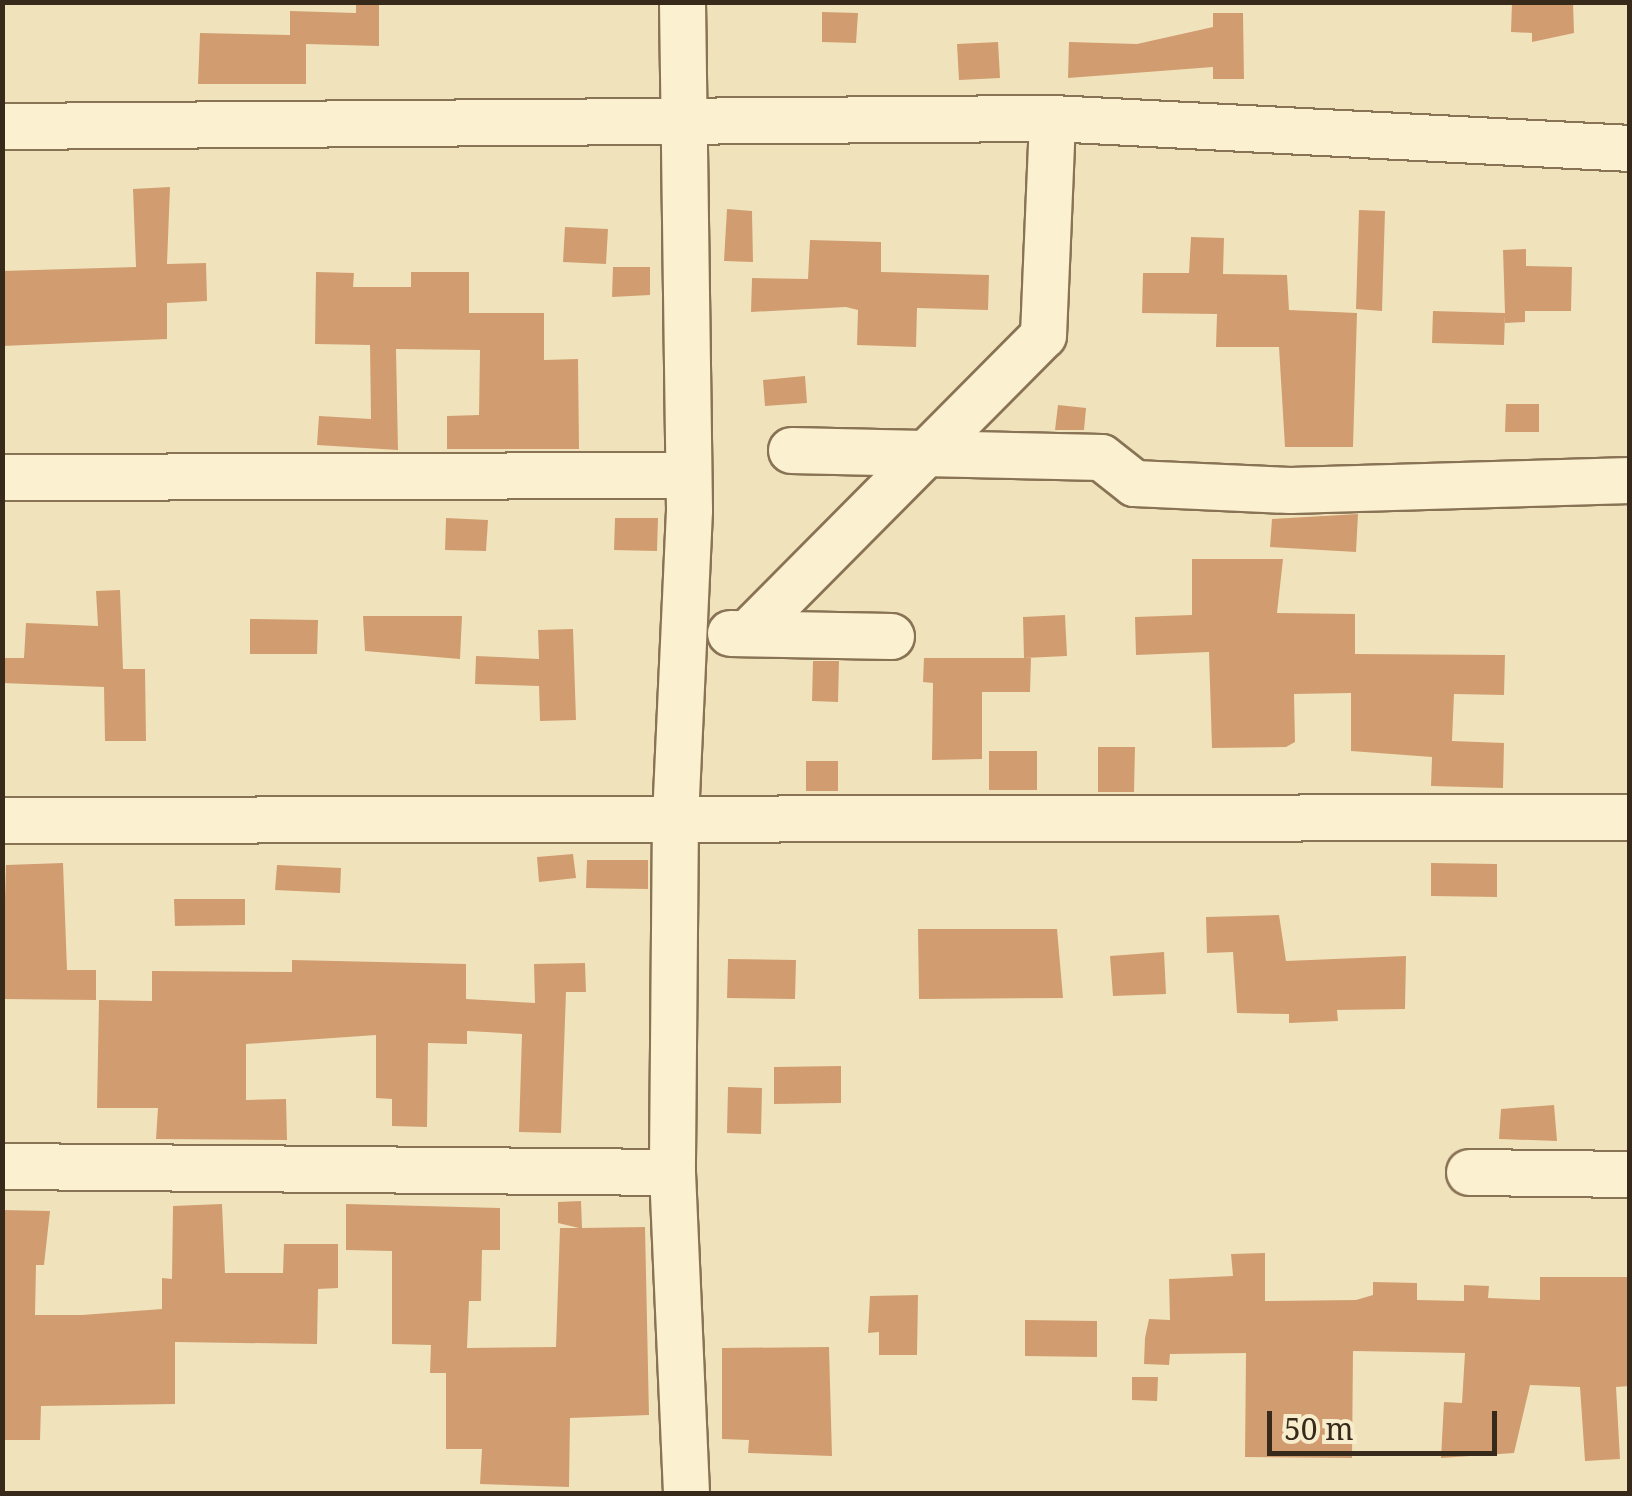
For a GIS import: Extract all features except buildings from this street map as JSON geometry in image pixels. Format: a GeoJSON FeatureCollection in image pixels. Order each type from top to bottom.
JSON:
{"type":"FeatureCollection","features":[{"type":"Feature","properties":{"kind":"street"},"geometry":{"type":"LineString","coordinates":[[682,2],[688,632],[675,816],[672,1172],[686,1494]]}},
{"type":"Feature","properties":{"kind":"street"},"geometry":{"type":"LineString","coordinates":[[2,126],[683,117],[1052,118],[1630,148]]}},
{"type":"Feature","properties":{"kind":"street"},"geometry":{"type":"LineString","coordinates":[[747,633],[1044,335],[1052,118]]}},
{"type":"Feature","properties":{"kind":"street"},"geometry":{"type":"LineString","coordinates":[[791,450],[1101,457],[1134,483],[1251,488],[1630,480]]}},
{"type":"Feature","properties":{"kind":"street"},"geometry":{"type":"LineString","coordinates":[[2,477],[688,475]]}},
{"type":"Feature","properties":{"kind":"street"},"geometry":{"type":"LineString","coordinates":[[688,632],[891,636]]}},
{"type":"Feature","properties":{"kind":"street"},"geometry":{"type":"LineString","coordinates":[[2,820],[675,816],[1630,818]]}},
{"type":"Feature","properties":{"kind":"street"},"geometry":{"type":"LineString","coordinates":[[2,1166],[672,1172]]}},
{"type":"Feature","properties":{"kind":"street"},"geometry":{"type":"LineString","coordinates":[[1470,1172],[1630,1174]]}}]}
